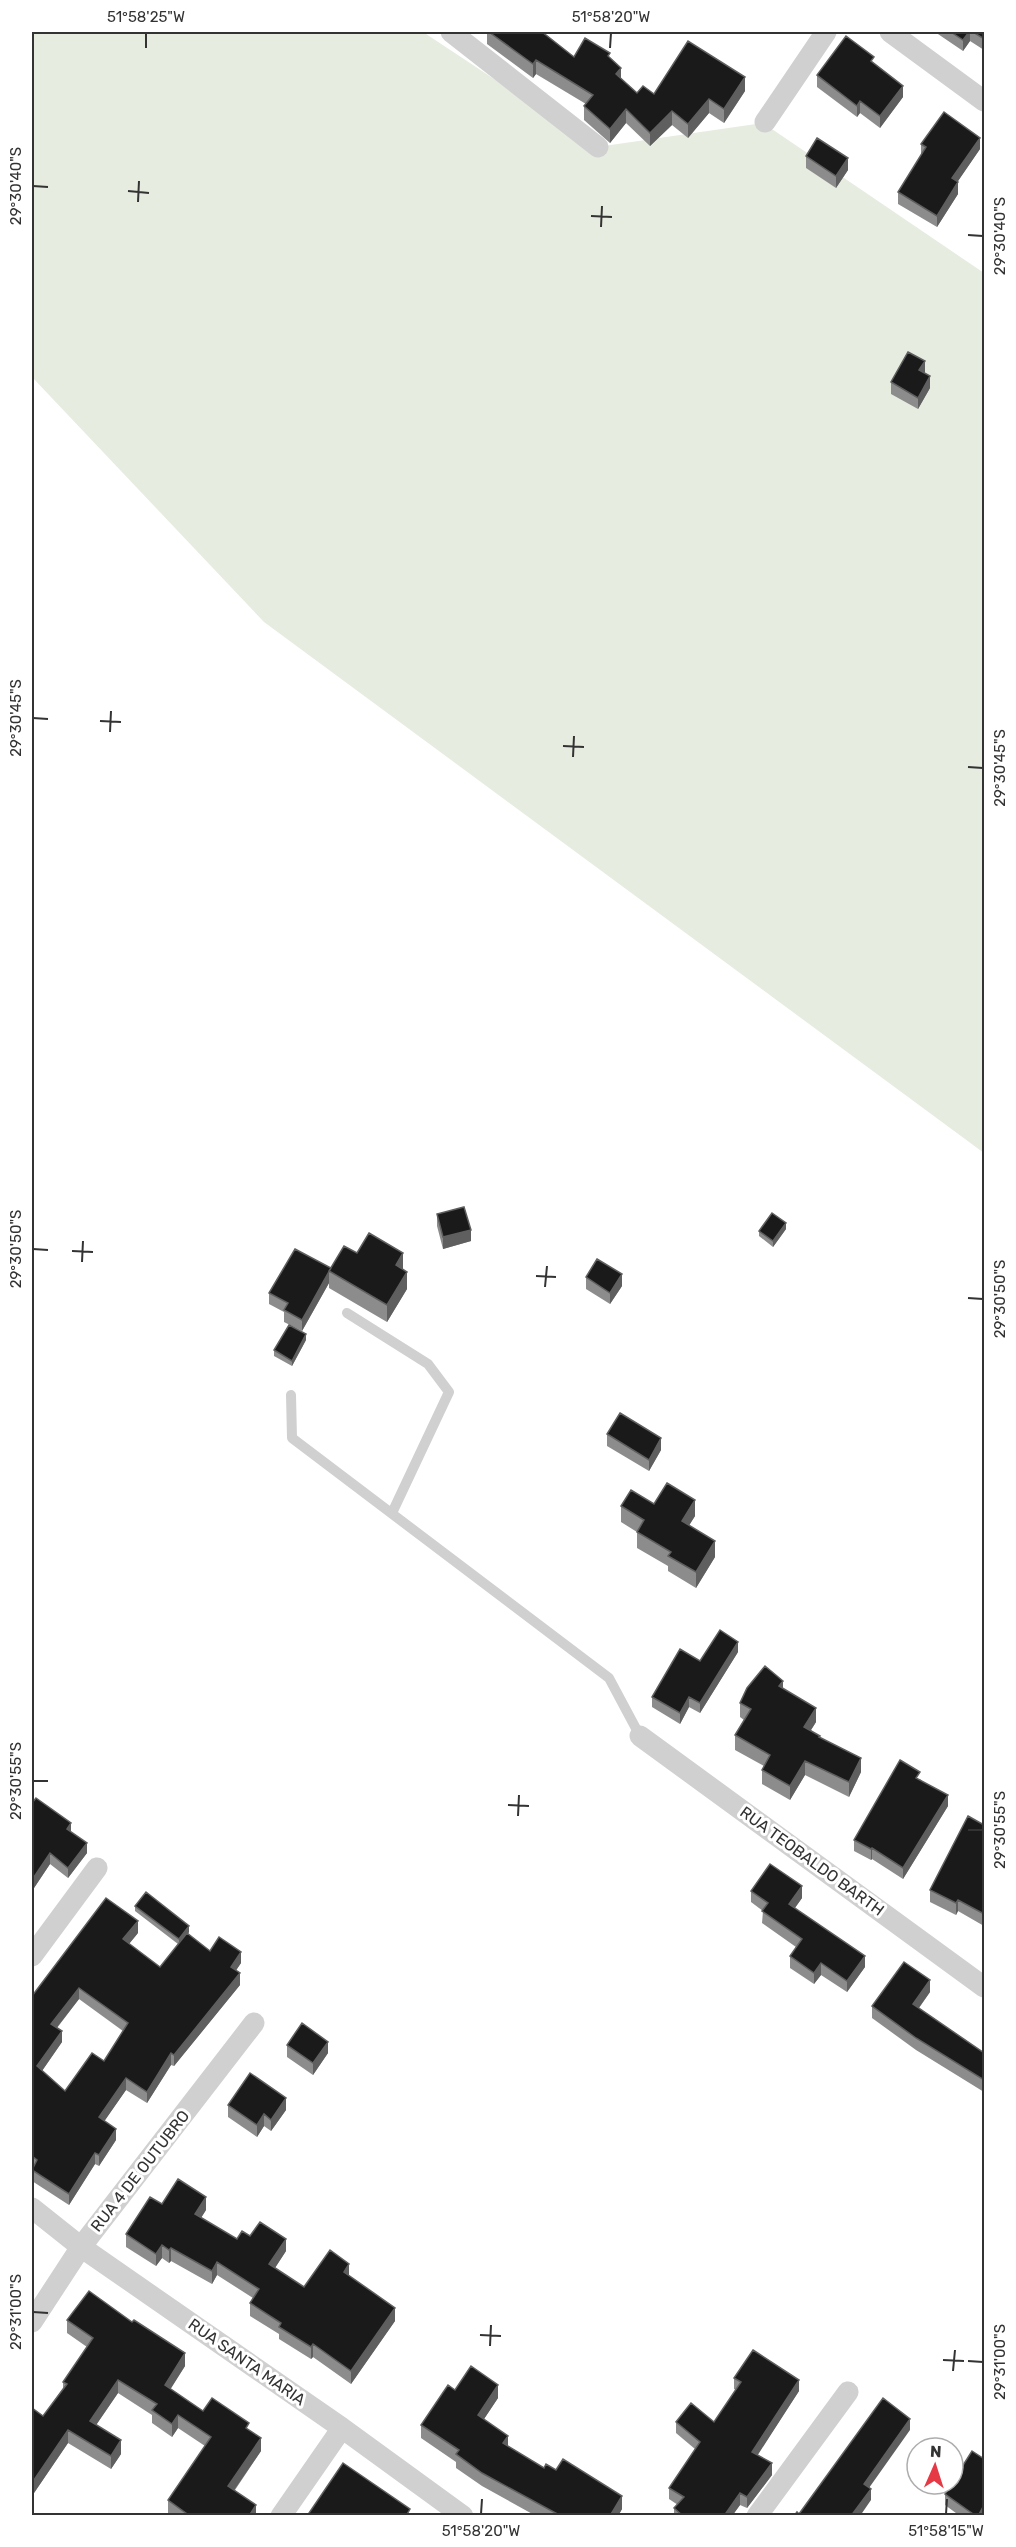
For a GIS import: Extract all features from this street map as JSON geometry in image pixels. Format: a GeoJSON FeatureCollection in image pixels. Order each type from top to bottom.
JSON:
{"type":"FeatureCollection","features":[{"type":"Feature","properties":{"kind":"street"},"geometry":{"type":"LineString","coordinates":[[451,32],[598,147]]}},
{"type":"Feature","properties":{"kind":"street"},"geometry":{"type":"LineString","coordinates":[[765,122],[826,32]]}},
{"type":"Feature","properties":{"kind":"street"},"geometry":{"type":"LineString","coordinates":[[890,32],[984,101]]}},
{"type":"Feature","properties":{"kind":"street","name":"RUA TEOBALDO BARTH"},"geometry":{"type":"LineString","coordinates":[[640,1736],[984,1987]]}},
{"type":"Feature","properties":{"kind":"street"},"geometry":{"type":"LineString","coordinates":[[32,1956],[97,1869]]}},
{"type":"Feature","properties":{"kind":"street","name":"RUA 4 DE OUTUBRO"},"geometry":{"type":"LineString","coordinates":[[32,2322],[81,2247],[254,2023]]}},
{"type":"Feature","properties":{"kind":"street","name":"RUA SANTA MARIA"},"geometry":{"type":"LineString","coordinates":[[32,2208],[81,2247],[342,2428],[463,2516]]}},
{"type":"Feature","properties":{"kind":"street"},"geometry":{"type":"LineString","coordinates":[[758,2516],[848,2392]]}},
{"type":"Feature","properties":{"kind":"street"},"geometry":{"type":"LineString","coordinates":[[280,2516],[342,2428]]}},
{"type":"Feature","properties":{"kind":"lane"},"geometry":{"type":"LineString","coordinates":[[347,1313],[428,1364],[449,1392],[392,1513]]}},
{"type":"Feature","properties":{"kind":"lane"},"geometry":{"type":"LineString","coordinates":[[291,1395],[292,1438],[609,1678],[640,1736]]}},
{"type":"Feature","properties":{"kind":"shaded area"},"geometry":{"type":"Polygon","coordinates":[[[32,32],[423,32],[597,147],[763,123],[984,273],[984,1153],[264,622],[32,377],[32,32]]]}},
{"type":"Feature","properties":{"kind":"building"},"geometry":{"type":"Polygon","coordinates":[[[489,32],[542,32],[574,57],[585,38],[610,53],[608,56],[621,68],[616,74],[637,93],[643,86],[654,94],[688,41],[745,77],[724,109],[709,99],[688,124],[672,111],[650,133],[626,109],[610,129],[584,106],[593,95],[536,60],[533,64],[489,32]]]}},
{"type":"Feature","properties":{"kind":"building"},"geometry":{"type":"Polygon","coordinates":[[[951,32],[969,32],[963,40],[951,32]]]}},
{"type":"Feature","properties":{"kind":"building"},"geometry":{"type":"Polygon","coordinates":[[[973,32],[984,32],[984,39],[973,32]]]}},
{"type":"Feature","properties":{"kind":"building"},"geometry":{"type":"Polygon","coordinates":[[[846,36],[874,57],[871,61],[903,86],[880,116],[860,101],[857,106],[817,75],[846,36]]]}},
{"type":"Feature","properties":{"kind":"building"},"geometry":{"type":"Polygon","coordinates":[[[944,112],[980,138],[952,178],[958,182],[937,216],[898,192],[926,147],[921,144],[944,112]]]}},
{"type":"Feature","properties":{"kind":"building"},"geometry":{"type":"Polygon","coordinates":[[[817,138],[848,158],[836,176],[806,156],[817,138]]]}},
{"type":"Feature","properties":{"kind":"building"},"geometry":{"type":"Polygon","coordinates":[[[908,352],[925,361],[919,370],[930,376],[918,398],[891,382],[908,352]]]}},
{"type":"Feature","properties":{"kind":"building"},"geometry":{"type":"Polygon","coordinates":[[[464,1207],[471,1230],[443,1237],[437,1214],[464,1207]]]}},
{"type":"Feature","properties":{"kind":"building"},"geometry":{"type":"Polygon","coordinates":[[[772,1213],[786,1223],[773,1241],[759,1231],[772,1213]]]}},
{"type":"Feature","properties":{"kind":"building"},"geometry":{"type":"Polygon","coordinates":[[[369,1233],[403,1253],[396,1265],[407,1272],[387,1305],[329,1271],[344,1246],[357,1253],[369,1233]]]}},
{"type":"Feature","properties":{"kind":"building"},"geometry":{"type":"Polygon","coordinates":[[[295,1249],[331,1268],[302,1320],[284,1310],[288,1303],[269,1293],[295,1249]]]}},
{"type":"Feature","properties":{"kind":"building"},"geometry":{"type":"Polygon","coordinates":[[[597,1259],[622,1274],[610,1293],[586,1277],[597,1259]]]}},
{"type":"Feature","properties":{"kind":"building"},"geometry":{"type":"Polygon","coordinates":[[[289,1325],[306,1334],[292,1361],[274,1350],[289,1325]]]}},
{"type":"Feature","properties":{"kind":"building"},"geometry":{"type":"Polygon","coordinates":[[[620,1413],[661,1438],[649,1460],[607,1434],[620,1413]]]}},
{"type":"Feature","properties":{"kind":"building"},"geometry":{"type":"Polygon","coordinates":[[[667,1483],[695,1500],[682,1521],[715,1541],[696,1572],[668,1556],[671,1552],[637,1532],[644,1520],[621,1506],[631,1490],[654,1504],[667,1483]]]}},
{"type":"Feature","properties":{"kind":"building"},"geometry":{"type":"Polygon","coordinates":[[[720,1630],[738,1642],[700,1703],[689,1697],[680,1713],[652,1697],[680,1649],[700,1661],[720,1630]]]}},
{"type":"Feature","properties":{"kind":"building"},"geometry":{"type":"Polygon","coordinates":[[[765,1666],[783,1681],[779,1686],[816,1708],[804,1727],[861,1758],[849,1782],[805,1761],[790,1786],[762,1770],[770,1755],[735,1735],[751,1709],[740,1703],[747,1688],[765,1666]]]}},
{"type":"Feature","properties":{"kind":"building"},"geometry":{"type":"Polygon","coordinates":[[[900,1760],[920,1772],[916,1778],[948,1795],[903,1868],[872,1848],[854,1840],[900,1760]]]}},
{"type":"Feature","properties":{"kind":"building"},"geometry":{"type":"Polygon","coordinates":[[[36,1798],[71,1823],[67,1829],[87,1843],[68,1868],[50,1853],[32,1880],[32,1803],[36,1798]]]}},
{"type":"Feature","properties":{"kind":"building"},"geometry":{"type":"Polygon","coordinates":[[[968,1816],[984,1825],[984,1914],[958,1900],[956,1903],[930,1890],[968,1816]]]}},
{"type":"Feature","properties":{"kind":"building"},"geometry":{"type":"Polygon","coordinates":[[[770,1864],[802,1886],[789,1904],[865,1956],[847,1981],[821,1963],[814,1973],[790,1956],[802,1939],[762,1911],[768,1903],[751,1891],[770,1864]]]}},
{"type":"Feature","properties":{"kind":"building"},"geometry":{"type":"Polygon","coordinates":[[[146,1892],[189,1926],[179,1939],[135,1906],[146,1892]]]}},
{"type":"Feature","properties":{"kind":"building"},"geometry":{"type":"Polygon","coordinates":[[[106,1898],[138,1921],[123,1939],[160,1967],[187,1933],[210,1951],[219,1937],[241,1952],[231,1967],[240,1973],[174,2055],[171,2053],[147,2092],[126,2078],[99,2117],[116,2129],[99,2155],[95,2153],[69,2194],[32,2170],[37,2160],[32,2156],[32,1996],[106,1898]],[[79,1988],[51,2024],[62,2031],[37,2066],[65,2091],[92,2053],[104,2061],[128,2023],[79,1988]]]}},
{"type":"Feature","properties":{"kind":"building"},"geometry":{"type":"Polygon","coordinates":[[[904,1962],[930,1980],[913,2004],[984,2053],[984,2080],[916,2038],[872,2006],[904,1962]]]}},
{"type":"Feature","properties":{"kind":"building"},"geometry":{"type":"Polygon","coordinates":[[[302,2023],[328,2042],[313,2063],[287,2045],[302,2023]]]}},
{"type":"Feature","properties":{"kind":"building"},"geometry":{"type":"Polygon","coordinates":[[[250,2073],[286,2098],[271,2120],[264,2114],[257,2125],[228,2105],[250,2073]]]}},
{"type":"Feature","properties":{"kind":"building"},"geometry":{"type":"Polygon","coordinates":[[[178,2179],[206,2197],[195,2214],[237,2239],[242,2231],[250,2236],[260,2222],[286,2239],[269,2264],[304,2287],[330,2250],[349,2264],[344,2272],[395,2308],[351,2371],[313,2344],[311,2347],[279,2327],[281,2323],[250,2303],[259,2289],[217,2262],[212,2271],[162,2245],[156,2254],[126,2234],[150,2197],[162,2204],[178,2179]]]}},
{"type":"Feature","properties":{"kind":"building"},"geometry":{"type":"Polygon","coordinates":[[[89,2291],[132,2322],[134,2320],[185,2353],[165,2385],[203,2411],[212,2398],[249,2423],[246,2428],[261,2438],[228,2486],[256,2505],[249,2516],[190,2516],[168,2500],[211,2437],[178,2415],[172,2424],[152,2410],[157,2404],[118,2380],[90,2421],[121,2440],[111,2456],[68,2430],[34,2480],[32,2478],[32,2408],[43,2416],[67,2384],[63,2382],[93,2338],[67,2320],[89,2291]]]}},
{"type":"Feature","properties":{"kind":"building"},"geometry":{"type":"Polygon","coordinates":[[[753,2350],[799,2380],[752,2452],[772,2463],[747,2497],[740,2493],[724,2516],[683,2516],[674,2508],[684,2497],[669,2488],[700,2442],[676,2422],[691,2403],[714,2422],[741,2382],[734,2378],[753,2350]]]}},
{"type":"Feature","properties":{"kind":"building"},"geometry":{"type":"Polygon","coordinates":[[[471,2366],[498,2385],[478,2415],[508,2436],[503,2443],[544,2468],[546,2464],[556,2470],[563,2459],[622,2496],[610,2516],[561,2516],[482,2473],[456,2454],[459,2450],[421,2425],[448,2385],[455,2390],[471,2366]]]}},
{"type":"Feature","properties":{"kind":"building"},"geometry":{"type":"Polygon","coordinates":[[[883,2398],[910,2419],[864,2484],[871,2489],[851,2516],[794,2516],[797,2512],[799,2514],[883,2398]]]}},
{"type":"Feature","properties":{"kind":"building"},"geometry":{"type":"Polygon","coordinates":[[[972,2451],[984,2459],[984,2505],[978,2516],[948,2496],[965,2496],[965,2462],[972,2451]]]}},
{"type":"Feature","properties":{"kind":"building"},"geometry":{"type":"Polygon","coordinates":[[[343,2463],[410,2509],[406,2516],[307,2516],[343,2463]]]}}]}
